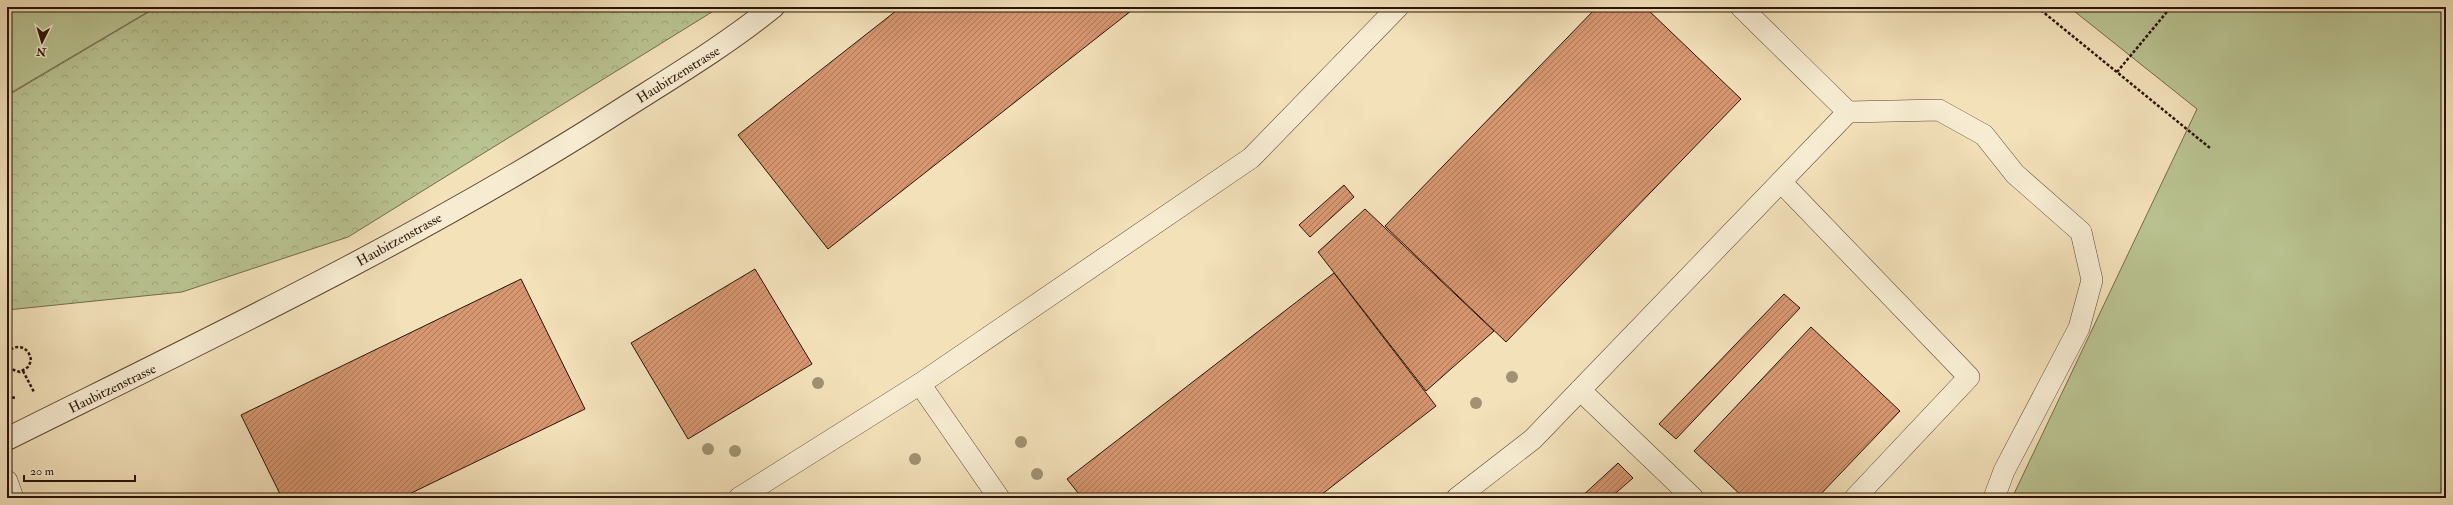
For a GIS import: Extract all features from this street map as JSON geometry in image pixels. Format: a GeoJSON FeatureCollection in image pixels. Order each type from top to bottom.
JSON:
{"type":"FeatureCollection","features":[{"type":"Feature","properties":{"kind":"street","name":"Haubitzenstrasse"},"geometry":{"type":"LineString","coordinates":[[7,439],[223,333],[362,260],[540,161],[733,39],[773,7]]}},
{"type":"Feature","properties":{"kind":"lane"},"geometry":{"type":"LineString","coordinates":[[739,498],[920,384],[1251,158],[1398,7]]}},
{"type":"Feature","properties":{"kind":"lane"},"geometry":{"type":"LineString","coordinates":[[1740,7],[1848,112]]}},
{"type":"Feature","properties":{"kind":"lane"},"geometry":{"type":"LineString","coordinates":[[1457,498],[1533,439],[1848,112],[1939,110],[1984,135],[2015,174],[2081,232],[2092,280],[2079,328],[2004,470],[1994,498]]}},
{"type":"Feature","properties":{"kind":"lane"},"geometry":{"type":"LineString","coordinates":[[1781,182],[1970,377],[1855,498]]}},
{"type":"Feature","properties":{"kind":"lane"},"geometry":{"type":"LineString","coordinates":[[920,384],[999,498]]}},
{"type":"Feature","properties":{"kind":"lane"},"geometry":{"type":"LineString","coordinates":[[1580,390],[1693,498]]}},
{"type":"Feature","properties":{"kind":"lane"},"geometry":{"type":"LineString","coordinates":[[7,481],[14,498]]}},
{"type":"Feature","properties":{"kind":"path"},"geometry":{"type":"LineString","coordinates":[[2037,7],[2210,148]]}},
{"type":"Feature","properties":{"kind":"path"},"geometry":{"type":"LineString","coordinates":[[2117,72],[2170,7]]}},
{"type":"Feature","properties":{"kind":"path"},"geometry":{"type":"LineString","coordinates":[[7,353],[11,348],[18,346],[28,351],[31,361],[24,371],[16,372],[7,366]]}},
{"type":"Feature","properties":{"kind":"path"},"geometry":{"type":"LineString","coordinates":[[24,371],[35,394]]}},
{"type":"Feature","properties":{"kind":"green space"},"geometry":{"type":"Polygon","coordinates":[[[7,7],[156,7],[7,95],[7,7]]]}},
{"type":"Feature","properties":{"kind":"green space"},"geometry":{"type":"Polygon","coordinates":[[[157,7],[720,7],[348,237],[182,292],[7,310],[7,96],[157,7]]]}},
{"type":"Feature","properties":{"kind":"green space"},"geometry":{"type":"Polygon","coordinates":[[[2069,7],[2446,7],[2446,498],[2012,498],[2197,109],[2069,7]]]}},
{"type":"Feature","properties":{"kind":"building"},"geometry":{"type":"Polygon","coordinates":[[[901,7],[1136,7],[828,249],[738,135],[901,7]]]}},
{"type":"Feature","properties":{"kind":"building"},"geometry":{"type":"Polygon","coordinates":[[[1597,7],[1645,7],[1741,99],[1506,342],[1385,226],[1597,7]]]}},
{"type":"Feature","properties":{"kind":"building"},"geometry":{"type":"Polygon","coordinates":[[[1344,185],[1354,197],[1310,237],[1299,225],[1344,185]]]}},
{"type":"Feature","properties":{"kind":"building"},"geometry":{"type":"Polygon","coordinates":[[[1365,209],[1494,331],[1426,391],[1318,252],[1365,209]]]}},
{"type":"Feature","properties":{"kind":"building"},"geometry":{"type":"Polygon","coordinates":[[[755,269],[812,364],[688,439],[631,343],[755,269]]]}},
{"type":"Feature","properties":{"kind":"building"},"geometry":{"type":"Polygon","coordinates":[[[1334,273],[1436,406],[1317,498],[1082,498],[1067,479],[1334,273]]]}},
{"type":"Feature","properties":{"kind":"building"},"geometry":{"type":"Polygon","coordinates":[[[521,279],[585,409],[401,498],[282,498],[241,415],[521,279]]]}},
{"type":"Feature","properties":{"kind":"building"},"geometry":{"type":"Polygon","coordinates":[[[1784,294],[1800,308],[1676,439],[1659,424],[1784,294]]]}},
{"type":"Feature","properties":{"kind":"building"},"geometry":{"type":"Polygon","coordinates":[[[1811,327],[1900,411],[1817,498],[1744,498],[1694,451],[1811,327]]]}},
{"type":"Feature","properties":{"kind":"building"},"geometry":{"type":"Polygon","coordinates":[[[1618,463],[1633,478],[1610,498],[1580,498],[1618,463]]]}}]}
